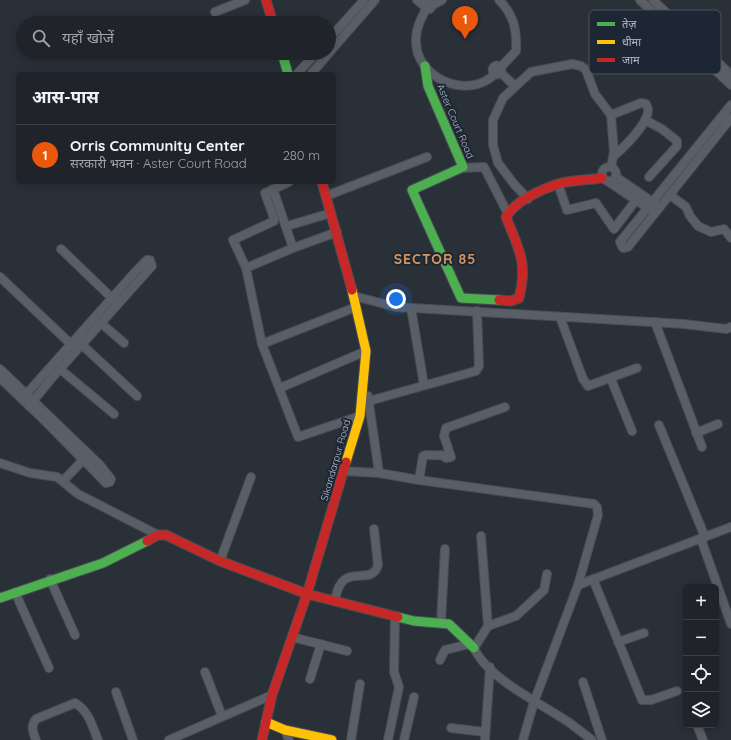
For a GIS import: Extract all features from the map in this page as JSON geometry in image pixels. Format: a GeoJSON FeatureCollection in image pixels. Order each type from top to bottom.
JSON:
{"type":"FeatureCollection","features":[{"type":"Feature","properties":{"kind":"street"},"geometry":{"type":"LineString","coordinates":[[215,12],[245,0]]}},
{"type":"Feature","properties":{"kind":"street"},"geometry":{"type":"LineString","coordinates":[[266,0],[271,16]]}},
{"type":"Feature","properties":{"kind":"street"},"geometry":{"type":"LineString","coordinates":[[336,31],[364,0]]}},
{"type":"Feature","properties":{"kind":"street"},"geometry":{"type":"LineString","coordinates":[[336,45],[375,0]]}},
{"type":"Feature","properties":{"kind":"street"},"geometry":{"type":"LineString","coordinates":[[417,0],[430,3],[419,24],[416,40],[419,56],[425,66],[438,79],[457,85],[477,85],[499,71],[516,51],[514,22],[506,8],[499,0]]}},
{"type":"Feature","properties":{"kind":"street"},"geometry":{"type":"LineString","coordinates":[[640,0],[651,10]]}},
{"type":"Feature","properties":{"kind":"street"},"geometry":{"type":"LineString","coordinates":[[653,0],[663,10]]}},
{"type":"Feature","properties":{"kind":"street"},"geometry":{"type":"LineString","coordinates":[[284,60],[287,72]]}},
{"type":"Feature","properties":{"kind":"street"},"geometry":{"type":"LineString","coordinates":[[299,72],[310,60]]}},
{"type":"Feature","properties":{"kind":"street"},"geometry":{"type":"LineString","coordinates":[[313,72],[323,60]]}},
{"type":"Feature","properties":{"kind":"street"},"geometry":{"type":"LineString","coordinates":[[528,199],[498,163],[493,145],[493,120],[497,108],[503,98],[531,72],[572,64],[581,66],[586,70],[596,94],[611,115],[614,156],[611,167]]}},
{"type":"Feature","properties":{"kind":"street"},"geometry":{"type":"LineString","coordinates":[[721,65],[731,75]]}},
{"type":"Feature","properties":{"kind":"street","name":"Aster Court Road"},"geometry":{"type":"LineString","coordinates":[[425,66],[428,86],[463,167],[412,190],[461,298],[511,301],[519,298],[523,286],[525,265],[506,217],[507,212]]}},
{"type":"Feature","properties":{"kind":"street"},"geometry":{"type":"LineString","coordinates":[[499,71],[515,86]]}},
{"type":"Feature","properties":{"kind":"street"},"geometry":{"type":"LineString","coordinates":[[719,74],[731,85]]}},
{"type":"Feature","properties":{"kind":"street"},"geometry":{"type":"LineString","coordinates":[[611,115],[641,103],[646,104],[648,109],[645,120],[625,146],[614,156]]}},
{"type":"Feature","properties":{"kind":"street"},"geometry":{"type":"LineString","coordinates":[[731,105],[620,242],[623,248],[628,248],[731,118]]}},
{"type":"Feature","properties":{"kind":"street"},"geometry":{"type":"LineString","coordinates":[[645,120],[662,129],[677,141],[677,146],[649,177]]}},
{"type":"Feature","properties":{"kind":"street"},"geometry":{"type":"LineString","coordinates":[[326,196],[427,157]]}},
{"type":"Feature","properties":{"kind":"street"},"geometry":{"type":"LineString","coordinates":[[461,168],[484,167],[507,212],[528,199],[558,184],[609,179],[617,173],[611,167]]}},
{"type":"Feature","properties":{"kind":"street"},"geometry":{"type":"LineString","coordinates":[[611,167],[605,168],[602,171],[609,179],[636,200],[651,205]]}},
{"type":"Feature","properties":{"kind":"street"},"geometry":{"type":"LineString","coordinates":[[609,179],[658,210]]}},
{"type":"Feature","properties":{"kind":"street"},"geometry":{"type":"LineString","coordinates":[[284,184],[266,191],[265,195],[274,221],[233,240],[246,268],[262,344],[299,438],[360,416]]}},
{"type":"Feature","properties":{"kind":"street","name":"Sikandarpur Road"},"geometry":{"type":"LineString","coordinates":[[262,740],[272,695],[307,594],[360,416],[366,351],[354,296],[323,184]]}},
{"type":"Feature","properties":{"kind":"street"},"geometry":{"type":"LineString","coordinates":[[558,184],[567,210],[596,203],[614,229],[636,200]]}},
{"type":"Feature","properties":{"kind":"street"},"geometry":{"type":"LineString","coordinates":[[273,189],[287,226],[293,248]]}},
{"type":"Feature","properties":{"kind":"street"},"geometry":{"type":"LineString","coordinates":[[670,195],[686,207],[690,216],[698,226],[711,232],[724,229],[731,238]]}},
{"type":"Feature","properties":{"kind":"street"},"geometry":{"type":"LineString","coordinates":[[287,226],[331,213]]}},
{"type":"Feature","properties":{"kind":"street"},"geometry":{"type":"LineString","coordinates":[[246,268],[293,248],[337,232]]}},
{"type":"Feature","properties":{"kind":"street"},"geometry":{"type":"LineString","coordinates":[[60,249],[115,301]]}},
{"type":"Feature","properties":{"kind":"street"},"geometry":{"type":"LineString","coordinates":[[24,397],[76,345],[115,301],[152,266],[150,260],[147,260],[136,271],[115,301],[101,323],[76,345],[60,369],[31,403]]}},
{"type":"Feature","properties":{"kind":"street"},"geometry":{"type":"LineString","coordinates":[[0,277],[76,345],[137,396]]}},
{"type":"Feature","properties":{"kind":"street"},"geometry":{"type":"LineString","coordinates":[[354,296],[396,307],[655,322],[730,329]]}},
{"type":"Feature","properties":{"kind":"street"},"geometry":{"type":"LineString","coordinates":[[262,344],[356,307]]}},
{"type":"Feature","properties":{"kind":"street"},"geometry":{"type":"LineString","coordinates":[[411,308],[424,385]]}},
{"type":"Feature","properties":{"kind":"street"},"geometry":{"type":"LineString","coordinates":[[369,401],[476,372],[479,366],[477,311]]}},
{"type":"Feature","properties":{"kind":"street"},"geometry":{"type":"LineString","coordinates":[[560,317],[586,384],[591,386],[637,368]]}},
{"type":"Feature","properties":{"kind":"street"},"geometry":{"type":"LineString","coordinates":[[655,322],[702,447]]}},
{"type":"Feature","properties":{"kind":"street"},"geometry":{"type":"LineString","coordinates":[[101,323],[124,343]]}},
{"type":"Feature","properties":{"kind":"street"},"geometry":{"type":"LineString","coordinates":[[280,388],[366,351]]}},
{"type":"Feature","properties":{"kind":"street"},"geometry":{"type":"LineString","coordinates":[[0,369],[24,397]]}},
{"type":"Feature","properties":{"kind":"street"},"geometry":{"type":"LineString","coordinates":[[60,369],[114,414]]}},
{"type":"Feature","properties":{"kind":"street"},"geometry":{"type":"LineString","coordinates":[[0,378],[31,403],[100,465],[111,479],[110,482],[106,484],[31,403]]}},
{"type":"Feature","properties":{"kind":"street"},"geometry":{"type":"LineString","coordinates":[[364,378],[369,401],[379,473]]}},
{"type":"Feature","properties":{"kind":"street"},"geometry":{"type":"LineString","coordinates":[[611,378],[632,431]]}},
{"type":"Feature","properties":{"kind":"street"},"geometry":{"type":"LineString","coordinates":[[419,480],[423,456],[442,455],[446,458],[451,456],[444,436],[444,431],[446,428],[505,407]]}},
{"type":"Feature","properties":{"kind":"street"},"geometry":{"type":"LineString","coordinates":[[696,433],[718,424]]}},
{"type":"Feature","properties":{"kind":"street"},"geometry":{"type":"LineString","coordinates":[[659,425],[703,538],[731,624]]}},
{"type":"Feature","properties":{"kind":"street"},"geometry":{"type":"LineString","coordinates":[[63,481],[83,460]]}},
{"type":"Feature","properties":{"kind":"street"},"geometry":{"type":"LineString","coordinates":[[0,463],[30,473],[55,476],[78,494],[158,535]]}},
{"type":"Feature","properties":{"kind":"street"},"geometry":{"type":"LineString","coordinates":[[344,471],[379,473],[419,480],[594,504],[597,507],[598,515],[578,585],[534,702],[523,740]]}},
{"type":"Feature","properties":{"kind":"street"},"geometry":{"type":"LineString","coordinates":[[220,561],[251,477]]}},
{"type":"Feature","properties":{"kind":"street"},"geometry":{"type":"LineString","coordinates":[[578,585],[731,527]]}},
{"type":"Feature","properties":{"kind":"street"},"geometry":{"type":"LineString","coordinates":[[335,601],[336,589],[344,578],[352,575],[368,576],[376,570],[378,565],[374,530]]}},
{"type":"Feature","properties":{"kind":"street"},"geometry":{"type":"LineString","coordinates":[[0,598],[50,579],[103,562],[158,535],[166,535],[220,561],[307,594],[414,621],[441,622],[449,624],[472,646],[490,668],[534,702],[569,723],[592,740]]}},
{"type":"Feature","properties":{"kind":"street"},"geometry":{"type":"LineString","coordinates":[[481,536],[488,626]]}},
{"type":"Feature","properties":{"kind":"street"},"geometry":{"type":"LineString","coordinates":[[441,622],[445,549]]}},
{"type":"Feature","properties":{"kind":"street"},"geometry":{"type":"LineString","coordinates":[[440,660],[445,650],[472,646],[488,626],[516,616],[523,611],[544,590],[547,574]]}},
{"type":"Feature","properties":{"kind":"street"},"geometry":{"type":"LineString","coordinates":[[50,579],[75,635]]}},
{"type":"Feature","properties":{"kind":"street"},"geometry":{"type":"LineString","coordinates":[[593,579],[642,700],[651,700],[677,691]]}},
{"type":"Feature","properties":{"kind":"street"},"geometry":{"type":"LineString","coordinates":[[15,592],[49,668]]}},
{"type":"Feature","properties":{"kind":"street"},"geometry":{"type":"LineString","coordinates":[[388,740],[399,687],[394,672],[395,616]]}},
{"type":"Feature","properties":{"kind":"street"},"geometry":{"type":"LineString","coordinates":[[618,642],[644,633]]}},
{"type":"Feature","properties":{"kind":"street"},"geometry":{"type":"LineString","coordinates":[[292,637],[347,651]]}},
{"type":"Feature","properties":{"kind":"street"},"geometry":{"type":"LineString","coordinates":[[310,679],[321,644]]}},
{"type":"Feature","properties":{"kind":"street"},"geometry":{"type":"LineString","coordinates":[[451,728],[485,736],[490,668]]}},
{"type":"Feature","properties":{"kind":"street"},"geometry":{"type":"LineString","coordinates":[[205,672],[222,716]]}},
{"type":"Feature","properties":{"kind":"street"},"geometry":{"type":"LineString","coordinates":[[583,682],[602,740]]}},
{"type":"Feature","properties":{"kind":"street"},"geometry":{"type":"LineString","coordinates":[[351,740],[360,684]]}},
{"type":"Feature","properties":{"kind":"street"},"geometry":{"type":"LineString","coordinates":[[116,692],[133,740]]}},
{"type":"Feature","properties":{"kind":"street"},"geometry":{"type":"LineString","coordinates":[[170,740],[272,695]]}},
{"type":"Feature","properties":{"kind":"street"},"geometry":{"type":"LineString","coordinates":[[404,740],[414,697]]}},
{"type":"Feature","properties":{"kind":"street"},"geometry":{"type":"LineString","coordinates":[[36,740],[32,729],[32,723],[36,719],[75,704],[88,714],[98,740]]}},
{"type":"Feature","properties":{"kind":"street"},"geometry":{"type":"LineString","coordinates":[[266,722],[285,730],[332,740]]}},
{"type":"Feature","properties":{"kind":"street"},"geometry":{"type":"LineString","coordinates":[[698,728],[703,740]]}},
{"type":"Feature","properties":{"kind":"street"},"geometry":{"type":"LineString","coordinates":[[285,730],[289,740]]}},
{"type":"Feature","properties":{"kind":"traffic: fast"},"geometry":{"type":"LineString","coordinates":[[284,60],[287,72]]}},
{"type":"Feature","properties":{"kind":"traffic: fast"},"geometry":{"type":"LineString","coordinates":[[425,66],[428,86],[463,167],[412,190],[461,298],[499,300]]}},
{"type":"Feature","properties":{"kind":"traffic: fast"},"geometry":{"type":"LineString","coordinates":[[0,598],[103,563],[147,541]]}},
{"type":"Feature","properties":{"kind":"traffic: fast"},"geometry":{"type":"LineString","coordinates":[[398,617],[414,621],[449,624],[474,648]]}},
{"type":"Feature","properties":{"kind":"traffic: slow"},"geometry":{"type":"LineString","coordinates":[[346,462],[360,416],[366,351],[352,290]]}},
{"type":"Feature","properties":{"kind":"traffic: slow"},"geometry":{"type":"LineString","coordinates":[[266,722],[285,730],[332,740]]}},
{"type":"Feature","properties":{"kind":"traffic: jam"},"geometry":{"type":"LineString","coordinates":[[266,0],[271,16]]}},
{"type":"Feature","properties":{"kind":"traffic: jam"},"geometry":{"type":"LineString","coordinates":[[499,300],[511,301],[519,298],[522,286],[523,275],[521,256],[506,217],[510,211],[529,196],[552,186],[569,182],[602,178]]}},
{"type":"Feature","properties":{"kind":"traffic: jam"},"geometry":{"type":"LineString","coordinates":[[323,184],[352,290]]}},
{"type":"Feature","properties":{"kind":"traffic: jam"},"geometry":{"type":"LineString","coordinates":[[262,740],[272,695],[307,594],[346,462]]}},
{"type":"Feature","properties":{"kind":"traffic: jam"},"geometry":{"type":"LineString","coordinates":[[147,541],[158,535],[166,535],[220,561],[307,594],[398,617]]}},
{"type":"Feature","properties":{"kind":"place","name":"Orris Community Center"},"geometry":{"type":"Point","coordinates":[465,39]}},
{"type":"Feature","properties":{"kind":"district","name":"SECTOR 85"},"geometry":{"type":"Point","coordinates":[435,259]}}]}
